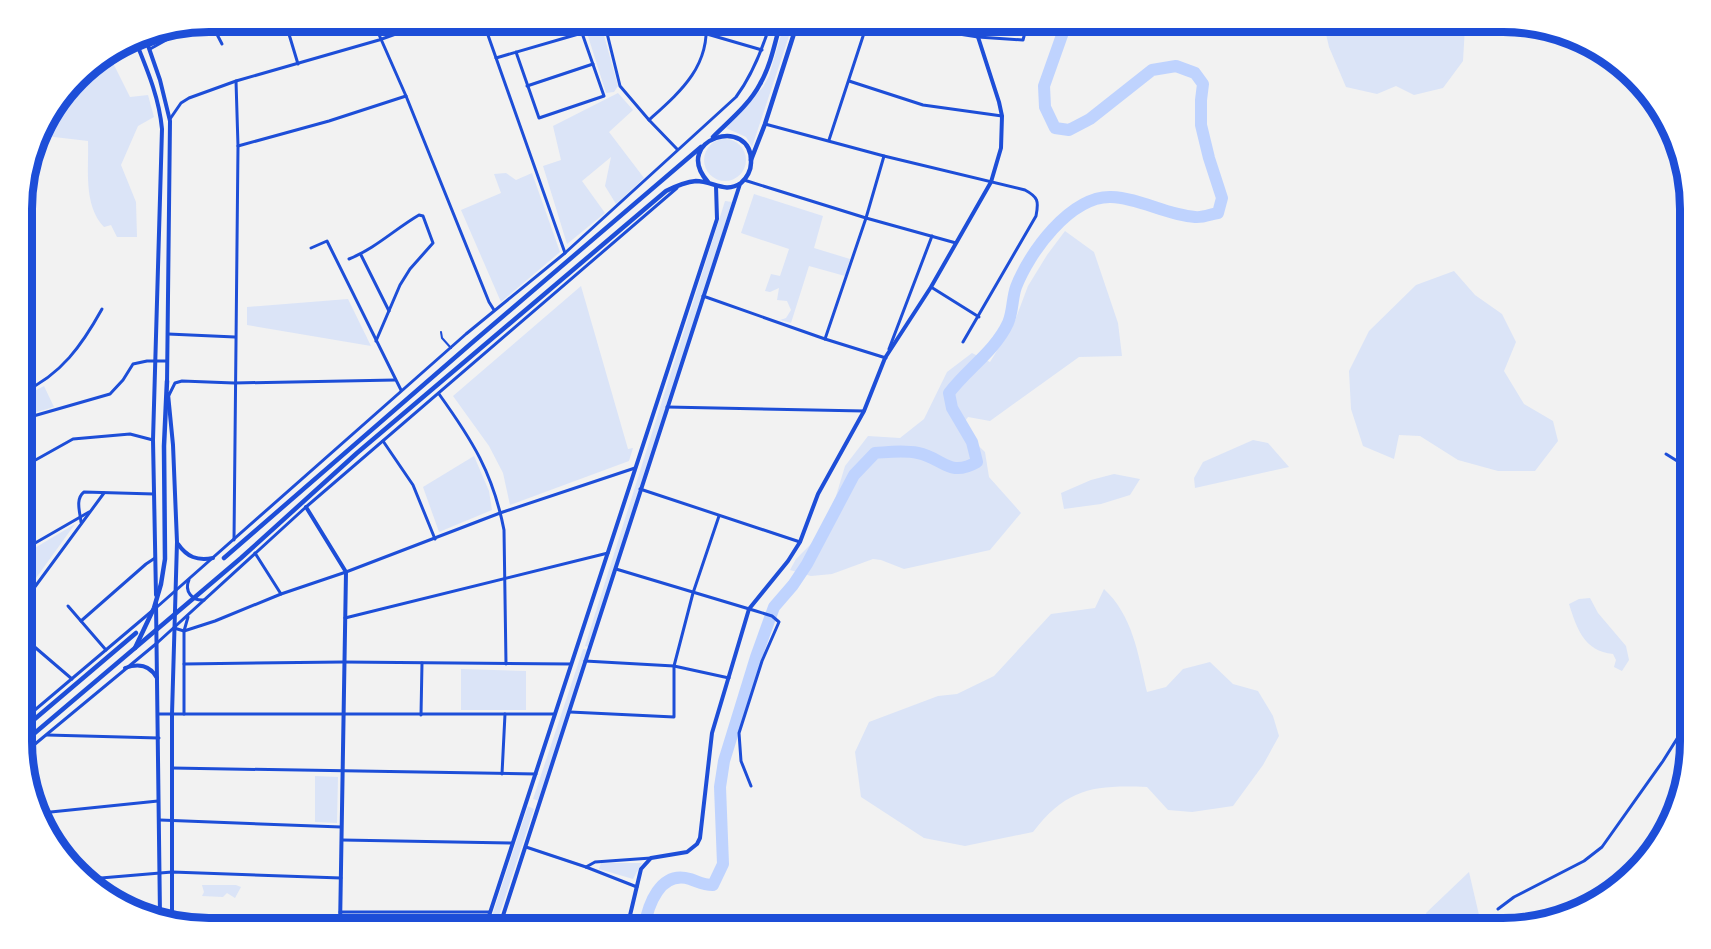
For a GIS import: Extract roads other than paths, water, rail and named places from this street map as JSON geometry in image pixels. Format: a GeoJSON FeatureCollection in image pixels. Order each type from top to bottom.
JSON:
{"type":"FeatureCollection","features":[{"type":"Feature","properties":{"kind":"main road"},"geometry":{"type":"LineString","coordinates":[[224,558],[711,139],[759,87],[778,32]]}},
{"type":"Feature","properties":{"kind":"main road"},"geometry":{"type":"LineString","coordinates":[[31,736],[112,670],[357,453],[666,192],[681,184],[696,181],[733,187],[742,181],[748,174],[794,32]]}},
{"type":"Feature","properties":{"kind":"main road"},"geometry":{"type":"LineString","coordinates":[[630,918],[641,869],[651,858],[687,852],[697,844],[700,838],[712,732],[749,609],[788,561],[800,542],[818,494],[864,411],[885,358],[931,287],[991,182],[1000,148],[1002,116],[978,37]]}},
{"type":"Feature","properties":{"kind":"main road"},"geometry":{"type":"LineString","coordinates":[[134,651],[154,608],[162,584],[165,559],[164,446],[170,121],[148,43]]}},
{"type":"Feature","properties":{"kind":"main road"},"geometry":{"type":"LineString","coordinates":[[138,46],[153,83],[162,129],[153,440],[160,910]]}},
{"type":"Feature","properties":{"kind":"main road"},"geometry":{"type":"LineString","coordinates":[[711,139],[726,135],[733,136],[746,145],[751,160]]}},
{"type":"Feature","properties":{"kind":"main road"},"geometry":{"type":"LineString","coordinates":[[705,144],[699,159],[699,168],[708,182]]}},
{"type":"Feature","properties":{"kind":"main road"},"geometry":{"type":"LineString","coordinates":[[488,918],[525,846],[540,803],[640,489],[742,181]]}},
{"type":"Feature","properties":{"kind":"main road"},"geometry":{"type":"LineString","coordinates":[[503,915],[505,888],[514,843],[717,219],[716,186]]}},
{"type":"Feature","properties":{"kind":"main road"},"geometry":{"type":"LineString","coordinates":[[167,381],[173,445],[177,542],[172,714],[172,913]]}},
{"type":"Feature","properties":{"kind":"main road"},"geometry":{"type":"LineString","coordinates":[[306,507],[346,572],[340,918]]}},
{"type":"Feature","properties":{"kind":"main road"},"geometry":{"type":"LineString","coordinates":[[177,542],[183,551],[192,557],[202,560],[213,558]]}},
{"type":"Feature","properties":{"kind":"main road"},"geometry":{"type":"LineString","coordinates":[[582,632],[588,629],[593,631],[593,635]]}},
{"type":"Feature","properties":{"kind":"main road"},"geometry":{"type":"LineString","coordinates":[[31,721],[136,633]]}},
{"type":"Feature","properties":{"kind":"main road"},"geometry":{"type":"LineString","coordinates":[[125,668],[141,665],[148,668],[158,681]]}},
{"type":"Feature","properties":{"kind":"main road"},"geometry":{"type":"LineString","coordinates":[[530,796],[531,805],[537,806],[540,803]]}},
{"type":"Feature","properties":{"kind":"street"},"geometry":{"type":"LineString","coordinates":[[216,32],[222,44]]}},
{"type":"Feature","properties":{"kind":"street"},"geometry":{"type":"LineString","coordinates":[[288,32],[298,64]]}},
{"type":"Feature","properties":{"kind":"street"},"geometry":{"type":"LineString","coordinates":[[376,32],[406,96],[494,310]]}},
{"type":"Feature","properties":{"kind":"street"},"geometry":{"type":"LineString","coordinates":[[170,121],[181,103],[189,98],[236,81],[401,32]]}},
{"type":"Feature","properties":{"kind":"street"},"geometry":{"type":"LineString","coordinates":[[487,32],[565,253]]}},
{"type":"Feature","properties":{"kind":"street"},"geometry":{"type":"LineString","coordinates":[[607,32],[620,86],[677,149]]}},
{"type":"Feature","properties":{"kind":"street"},"geometry":{"type":"LineString","coordinates":[[694,32],[762,50]]}},
{"type":"Feature","properties":{"kind":"street"},"geometry":{"type":"LineString","coordinates":[[31,713],[234,540],[466,334],[632,195],[677,149],[736,98],[762,50],[768,32]]}},
{"type":"Feature","properties":{"kind":"street"},"geometry":{"type":"LineString","coordinates":[[829,140],[865,32]]}},
{"type":"Feature","properties":{"kind":"street"},"geometry":{"type":"LineString","coordinates":[[946,32],[1023,40],[1025,32]]}},
{"type":"Feature","properties":{"kind":"street"},"geometry":{"type":"LineString","coordinates":[[978,37],[979,32]]}},
{"type":"Feature","properties":{"kind":"street"},"geometry":{"type":"LineString","coordinates":[[496,58],[516,52],[582,33],[604,96],[539,118],[516,52]]}},
{"type":"Feature","properties":{"kind":"street"},"geometry":{"type":"LineString","coordinates":[[649,120],[680,92],[699,67],[707,34]]}},
{"type":"Feature","properties":{"kind":"street"},"geometry":{"type":"LineString","coordinates":[[150,49],[176,35]]}},
{"type":"Feature","properties":{"kind":"street"},"geometry":{"type":"LineString","coordinates":[[527,86],[593,64]]}},
{"type":"Feature","properties":{"kind":"street"},"geometry":{"type":"LineString","coordinates":[[234,540],[238,146],[236,81]]}},
{"type":"Feature","properties":{"kind":"street"},"geometry":{"type":"LineString","coordinates":[[849,81],[923,105],[1002,116]]}},
{"type":"Feature","properties":{"kind":"street"},"geometry":{"type":"LineString","coordinates":[[238,146],[329,121],[406,96]]}},
{"type":"Feature","properties":{"kind":"street"},"geometry":{"type":"LineString","coordinates":[[765,124],[1025,190],[1037,198],[1039,203],[1036,216],[963,342]]}},
{"type":"Feature","properties":{"kind":"street"},"geometry":{"type":"LineString","coordinates":[[825,339],[866,218],[884,156]]}},
{"type":"Feature","properties":{"kind":"street"},"geometry":{"type":"LineString","coordinates":[[742,181],[956,243]]}},
{"type":"Feature","properties":{"kind":"street"},"geometry":{"type":"LineString","coordinates":[[632,195],[637,201]]}},
{"type":"Feature","properties":{"kind":"street"},"geometry":{"type":"LineString","coordinates":[[349,259],[361,255],[386,240],[401,226],[419,215],[423,216],[433,243],[410,269],[400,285],[376,341]]}},
{"type":"Feature","properties":{"kind":"street"},"geometry":{"type":"LineString","coordinates":[[703,296],[885,358],[932,236]]}},
{"type":"Feature","properties":{"kind":"street"},"geometry":{"type":"LineString","coordinates":[[311,248],[327,241],[401,390]]}},
{"type":"Feature","properties":{"kind":"street"},"geometry":{"type":"LineString","coordinates":[[361,255],[389,311]]}},
{"type":"Feature","properties":{"kind":"street"},"geometry":{"type":"LineString","coordinates":[[931,287],[979,317]]}},
{"type":"Feature","properties":{"kind":"street"},"geometry":{"type":"LineString","coordinates":[[32,746],[188,616],[306,507],[439,394],[536,304]]}},
{"type":"Feature","properties":{"kind":"street"},"geometry":{"type":"LineString","coordinates":[[31,388],[63,366],[91,329],[102,309]]}},
{"type":"Feature","properties":{"kind":"street"},"geometry":{"type":"LineString","coordinates":[[441,332],[442,338],[451,348]]}},
{"type":"Feature","properties":{"kind":"street"},"geometry":{"type":"LineString","coordinates":[[167,334],[235,337]]}},
{"type":"Feature","properties":{"kind":"street"},"geometry":{"type":"LineString","coordinates":[[466,334],[474,341]]}},
{"type":"Feature","properties":{"kind":"street"},"geometry":{"type":"LineString","coordinates":[[31,416],[110,394],[133,364],[167,361]]}},
{"type":"Feature","properties":{"kind":"street"},"geometry":{"type":"LineString","coordinates":[[168,397],[175,383],[182,381],[234,383],[395,380]]}},
{"type":"Feature","properties":{"kind":"street"},"geometry":{"type":"LineString","coordinates":[[439,394],[467,432],[480,457],[492,485],[500,513],[504,530],[506,664]]}},
{"type":"Feature","properties":{"kind":"street"},"geometry":{"type":"LineString","coordinates":[[668,407],[864,411]]}},
{"type":"Feature","properties":{"kind":"street"},"geometry":{"type":"LineString","coordinates":[[31,461],[67,442],[91,436],[130,434],[153,440]]}},
{"type":"Feature","properties":{"kind":"street"},"geometry":{"type":"LineString","coordinates":[[383,441],[413,485],[435,539]]}},
{"type":"Feature","properties":{"kind":"street"},"geometry":{"type":"LineString","coordinates":[[1666,454],[1679,462]]}},
{"type":"Feature","properties":{"kind":"street"},"geometry":{"type":"LineString","coordinates":[[174,628],[184,631],[500,513],[636,468]]}},
{"type":"Feature","properties":{"kind":"street"},"geometry":{"type":"LineString","coordinates":[[640,489],[800,542]]}},
{"type":"Feature","properties":{"kind":"street"},"geometry":{"type":"LineString","coordinates":[[82,524],[79,501],[81,495],[88,492],[154,494]]}},
{"type":"Feature","properties":{"kind":"street"},"geometry":{"type":"LineString","coordinates":[[31,591],[104,493]]}},
{"type":"Feature","properties":{"kind":"street"},"geometry":{"type":"LineString","coordinates":[[31,545],[90,511]]}},
{"type":"Feature","properties":{"kind":"street"},"geometry":{"type":"LineString","coordinates":[[570,712],[674,717],[674,666],[693,594],[719,516]]}},
{"type":"Feature","properties":{"kind":"street"},"geometry":{"type":"LineString","coordinates":[[255,553],[281,594]]}},
{"type":"Feature","properties":{"kind":"street"},"geometry":{"type":"LineString","coordinates":[[345,618],[608,553]]}},
{"type":"Feature","properties":{"kind":"street"},"geometry":{"type":"LineString","coordinates":[[81,621],[146,564],[156,558]]}},
{"type":"Feature","properties":{"kind":"street"},"geometry":{"type":"LineString","coordinates":[[616,569],[772,616],[779,622],[762,661],[739,733],[741,761],[751,786]]}},
{"type":"Feature","properties":{"kind":"street"},"geometry":{"type":"LineString","coordinates":[[190,578],[187,584],[190,595],[200,601],[206,600]]}},
{"type":"Feature","properties":{"kind":"street"},"geometry":{"type":"LineString","coordinates":[[68,606],[106,650]]}},
{"type":"Feature","properties":{"kind":"street"},"geometry":{"type":"LineString","coordinates":[[184,714],[184,631],[188,616]]}},
{"type":"Feature","properties":{"kind":"street"},"geometry":{"type":"LineString","coordinates":[[31,645],[72,679]]}},
{"type":"Feature","properties":{"kind":"street"},"geometry":{"type":"LineString","coordinates":[[31,652],[35,648]]}},
{"type":"Feature","properties":{"kind":"street"},"geometry":{"type":"LineString","coordinates":[[585,661],[674,666],[729,678]]}},
{"type":"Feature","properties":{"kind":"street"},"geometry":{"type":"LineString","coordinates":[[184,664],[344,662],[572,664]]}},
{"type":"Feature","properties":{"kind":"street"},"geometry":{"type":"LineString","coordinates":[[421,715],[422,663]]}},
{"type":"Feature","properties":{"kind":"street"},"geometry":{"type":"LineString","coordinates":[[158,714],[555,714]]}},
{"type":"Feature","properties":{"kind":"street"},"geometry":{"type":"LineString","coordinates":[[502,774],[505,714]]}},
{"type":"Feature","properties":{"kind":"street"},"geometry":{"type":"LineString","coordinates":[[45,735],[159,738]]}},
{"type":"Feature","properties":{"kind":"street"},"geometry":{"type":"LineString","coordinates":[[1498,909],[1514,897],[1584,861],[1602,847],[1664,761],[1679,736]]}},
{"type":"Feature","properties":{"kind":"street"},"geometry":{"type":"LineString","coordinates":[[172,768],[536,774]]}},
{"type":"Feature","properties":{"kind":"street"},"geometry":{"type":"LineString","coordinates":[[47,812],[160,800]]}},
{"type":"Feature","properties":{"kind":"street"},"geometry":{"type":"LineString","coordinates":[[160,820],[340,827]]}},
{"type":"Feature","properties":{"kind":"street"},"geometry":{"type":"LineString","coordinates":[[340,840],[514,843]]}},
{"type":"Feature","properties":{"kind":"street"},"geometry":{"type":"LineString","coordinates":[[525,846],[637,887]]}},
{"type":"Feature","properties":{"kind":"street"},"geometry":{"type":"LineString","coordinates":[[586,867],[595,862],[651,858]]}},
{"type":"Feature","properties":{"kind":"street"},"geometry":{"type":"LineString","coordinates":[[98,878],[172,872],[341,878]]}},
{"type":"Feature","properties":{"kind":"street"},"geometry":{"type":"LineString","coordinates":[[340,912],[490,912]]}},
{"type":"Feature","properties":{"kind":"street"},"geometry":{"type":"LineString","coordinates":[[503,915],[511,918]]}},
{"type":"Feature","properties":{"kind":"waterway"},"geometry":{"type":"LineString","coordinates":[[647,918],[652,900],[663,884],[680,878],[713,885],[723,864],[720,787],[724,761],[756,657],[774,607],[807,564],[854,475],[875,453],[902,451],[918,453],[953,468],[977,462],[972,442],[952,408],[949,393],[1002,333],[1010,319],[1015,291],[1022,273],[1041,243],[1066,216],[1096,199],[1122,198],[1184,216],[1201,217],[1218,213],[1222,198],[1201,125],[1203,84],[1195,73],[1176,66],[1152,70],[1090,119],[1069,130],[1055,128],[1045,107],[1044,86],[1063,32]]}}]}
